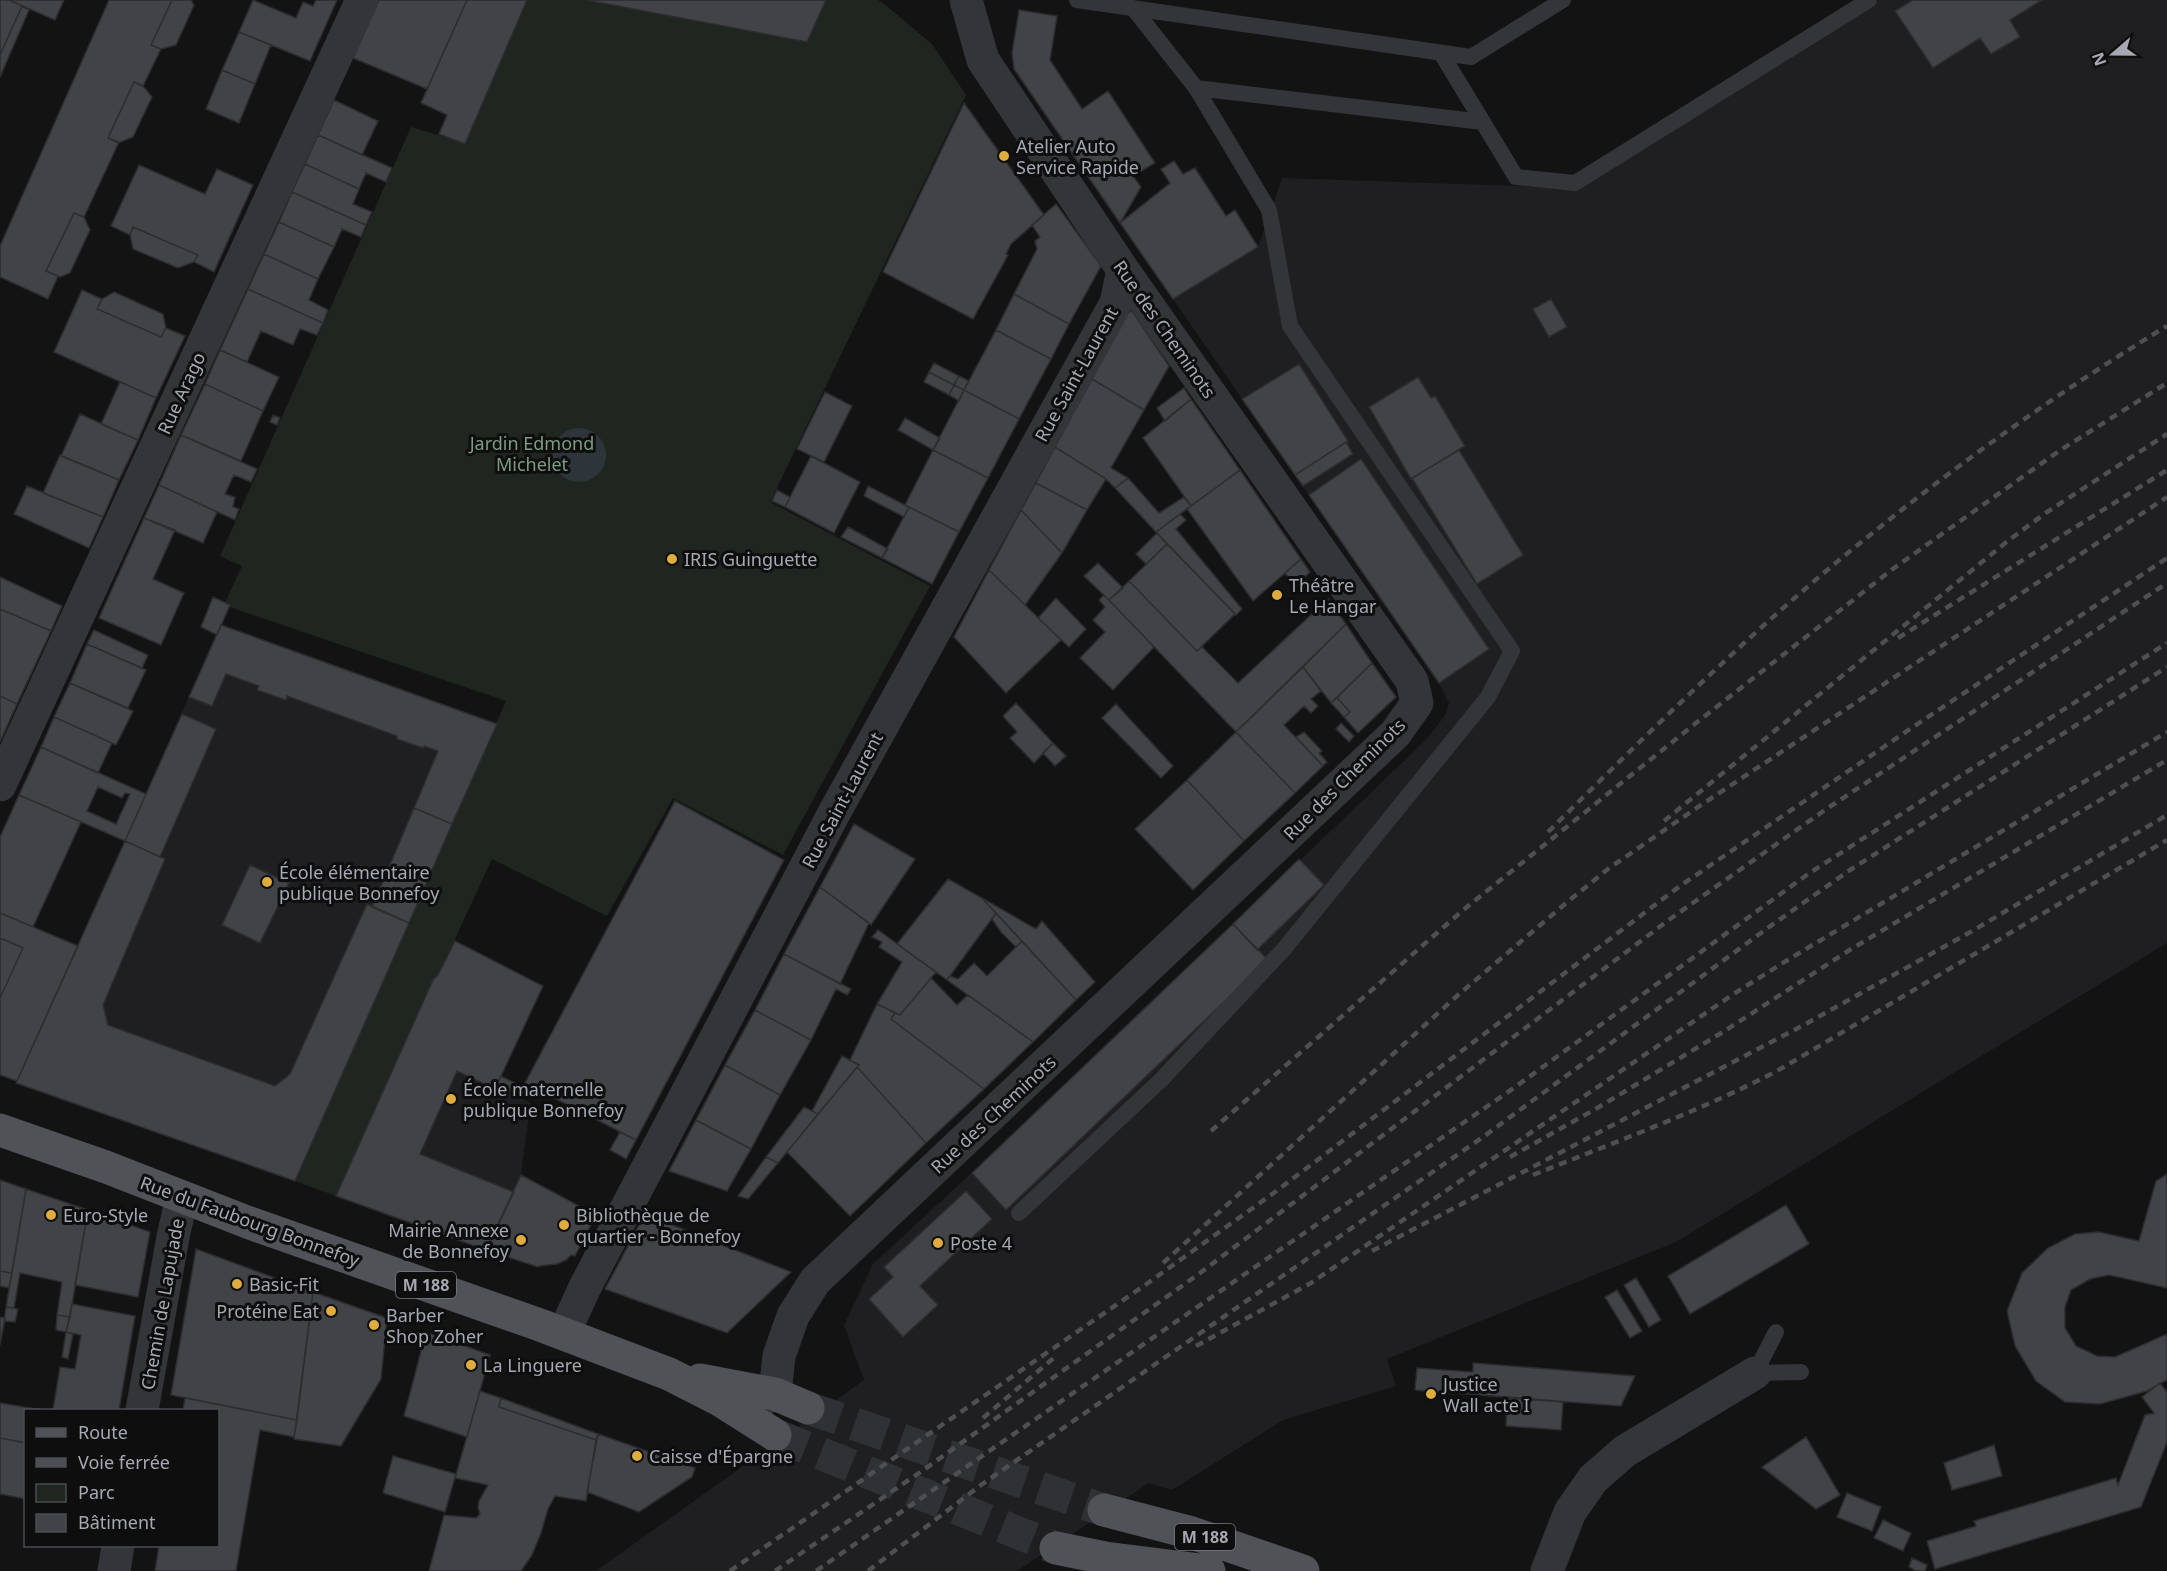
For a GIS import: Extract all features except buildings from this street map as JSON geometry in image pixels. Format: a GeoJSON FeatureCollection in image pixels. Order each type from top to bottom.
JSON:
{"type":"FeatureCollection","features":[{"type":"Feature","properties":{"kind":"main road","name":"Rue du Faubourg Bonnefoy"},"geometry":{"type":"LineString","coordinates":[[0,1130],[669,1374],[720,1400],[775,1435]]}},
{"type":"Feature","properties":{"kind":"main road","name":"Rue du Faubourg Bonnefoy"},"geometry":{"type":"LineString","coordinates":[[669,1374],[775,1394],[808,1408]]}},
{"type":"Feature","properties":{"kind":"main road","name":"M 188"},"geometry":{"type":"LineString","coordinates":[[1104,1510],[1192,1533],[1304,1571]]}},
{"type":"Feature","properties":{"kind":"main road","name":"M 188"},"geometry":{"type":"LineString","coordinates":[[1056,1548],[1107,1565],[1209,1571]]}},
{"type":"Feature","properties":{"kind":"street","name":"Rue Arago"},"geometry":{"type":"LineString","coordinates":[[0,785],[362,0]]}},
{"type":"Feature","properties":{"kind":"street","name":"Rue des Cheminots"},"geometry":{"type":"LineString","coordinates":[[775,1394],[779,1356],[793,1316],[815,1281],[1395,734],[1417,703],[1412,681],[1123,270],[983,60],[966,0]]}},
{"type":"Feature","properties":{"kind":"street","name":"Rue Saint-Laurent"},"geometry":{"type":"LineString","coordinates":[[564,1334],[585,1287],[833,815],[1116,303],[1123,270]]}},
{"type":"Feature","properties":{"kind":"street","name":"Chemin de Lapujade"},"geometry":{"type":"LineString","coordinates":[[142,1409],[182,1197]]}},
{"type":"Feature","properties":{"kind":"street"},"geometry":{"type":"LineString","coordinates":[[1548,1571],[1570,1512],[1593,1479],[1625,1451],[1755,1373]]}},
{"type":"Feature","properties":{"kind":"street"},"geometry":{"type":"LineString","coordinates":[[720,1400],[754,1403],[775,1394]]}},
{"type":"Feature","properties":{"kind":"street"},"geometry":{"type":"LineString","coordinates":[[114,1571],[118,1547]]}},
{"type":"Feature","properties":{"kind":"lane"},"geometry":{"type":"LineString","coordinates":[[1077,0],[1471,57],[1563,0]]}},
{"type":"Feature","properties":{"kind":"lane"},"geometry":{"type":"LineString","coordinates":[[1441,53],[1516,177],[1575,183],[1869,0]]}},
{"type":"Feature","properties":{"kind":"lane"},"geometry":{"type":"LineString","coordinates":[[1019,1213],[1161,1080],[1284,950],[1488,697],[1512,651],[1290,326],[1269,210],[1196,88],[1133,8]]}},
{"type":"Feature","properties":{"kind":"lane"},"geometry":{"type":"LineString","coordinates":[[1196,88],[1483,122]]}},
{"type":"Feature","properties":{"kind":"lane"},"geometry":{"type":"LineString","coordinates":[[1776,1332],[1755,1373],[1801,1372]]}},
{"type":"Feature","properties":{"kind":"shaded area"},"geometry":{"type":"Polygon","coordinates":[[[1879,0],[2167,0],[2167,943],[1676,1242],[1387,1359],[1396,1386],[1283,1420],[1172,1490],[1149,1483],[1017,1571],[596,1571],[864,1380],[844,1325],[873,1264],[1017,1131],[1427,739],[1446,714],[1449,703],[1439,683],[1173,299],[1258,247],[1282,178],[1578,188],[1879,0]]]}},
{"type":"Feature","properties":{"kind":"shaded area"},"geometry":{"type":"Polygon","coordinates":[[[574,428],[584,428],[598,436],[604,445],[606,455],[604,465],[598,474],[584,482],[574,482],[557,470],[552,460],[552,450],[564,433],[574,428]]]}},
{"type":"Feature","properties":{"kind":"shaded area","name":"École élémentaire publique Bonnefoy"},"geometry":{"type":"Polygon","coordinates":[[[221,625],[497,724],[295,1181],[16,1083],[221,625]]]}},
{"type":"Feature","properties":{"kind":"shaded area","name":"École maternelle publique Bonnefoy"},"geometry":{"type":"Polygon","coordinates":[[[455,941],[543,986],[496,1086],[534,1105],[529,1114],[521,1175],[514,1192],[459,1240],[337,1196],[433,980],[439,975],[455,941]]]}},
{"type":"Feature","properties":{"kind":"green space","name":"Jardin Edmond Michelet"},"geometry":{"type":"Polygon","coordinates":[[[527,0],[586,0],[807,42],[826,0],[878,0],[932,44],[966,95],[770,502],[930,586],[783,855],[673,798],[607,916],[492,859],[336,1196],[295,1181],[506,701],[224,605],[242,566],[220,556],[411,127],[465,143],[527,0]]]}},
{"type":"Feature","properties":{"kind":"tunnel"},"geometry":{"type":"LineString","coordinates":[[808,1408],[1104,1510]]}},
{"type":"Feature","properties":{"kind":"tunnel"},"geometry":{"type":"LineString","coordinates":[[775,1435],[1056,1548]]}},
{"type":"Feature","properties":{"kind":"railway"},"geometry":{"type":"LineString","coordinates":[[1548,832],[1723,663],[1832,566],[1913,501],[1995,440],[2080,381],[2167,326]]}},
{"type":"Feature","properties":{"kind":"railway"},"geometry":{"type":"LineString","coordinates":[[1211,1131],[1462,911],[1894,568],[2059,451],[2167,383]]}},
{"type":"Feature","properties":{"kind":"railway"},"geometry":{"type":"LineString","coordinates":[[1664,821],[2009,540],[2047,512],[2167,434]]}},
{"type":"Feature","properties":{"kind":"railway"},"geometry":{"type":"LineString","coordinates":[[1898,638],[2167,470]]}},
{"type":"Feature","properties":{"kind":"railway"},"geometry":{"type":"LineString","coordinates":[[1163,1263],[1458,995],[1608,869],[2167,497]]}},
{"type":"Feature","properties":{"kind":"railway"},"geometry":{"type":"LineString","coordinates":[[730,1571],[1148,1283],[1275,1192],[1680,886],[2167,558]]}},
{"type":"Feature","properties":{"kind":"railway"},"geometry":{"type":"LineString","coordinates":[[775,1571],[922,1471],[1200,1273],[1670,919],[1822,812],[2167,583]]}},
{"type":"Feature","properties":{"kind":"railway"},"geometry":{"type":"LineString","coordinates":[[816,1571],[1518,1085],[1808,874],[2167,643]]}},
{"type":"Feature","properties":{"kind":"railway"},"geometry":{"type":"LineString","coordinates":[[868,1571],[981,1485],[1483,1137],[1850,870],[2167,667]]}},
{"type":"Feature","properties":{"kind":"railway"},"geometry":{"type":"LineString","coordinates":[[1196,1346],[1311,1283],[1735,993],[2167,732]]}},
{"type":"Feature","properties":{"kind":"railway"},"geometry":{"type":"LineString","coordinates":[[1510,1157],[1599,1107],[1723,1032],[1848,951],[2167,760]]}},
{"type":"Feature","properties":{"kind":"railway"},"geometry":{"type":"LineString","coordinates":[[1372,1251],[1802,1026],[1974,930],[2167,815]]}},
{"type":"Feature","properties":{"kind":"railway"},"geometry":{"type":"LineString","coordinates":[[1533,1175],[1687,1113],[1777,1071],[2167,840]]}},
{"type":"Feature","properties":{"kind":"railway"},"geometry":{"type":"LineString","coordinates":[[983,1418],[1056,1356]]}},
{"type":"Feature","properties":{"kind":"place","name":"Atelier Auto Service Rapide"},"geometry":{"type":"Point","coordinates":[1004,156]}},
{"type":"Feature","properties":{"kind":"place","name":"IRIS Guinguette"},"geometry":{"type":"Point","coordinates":[672,559]}},
{"type":"Feature","properties":{"kind":"place","name":"Théâtre Le Hangar"},"geometry":{"type":"Point","coordinates":[1277,595]}},
{"type":"Feature","properties":{"kind":"place","name":"École élémentaire publique Bonnefoy"},"geometry":{"type":"Point","coordinates":[267,882]}},
{"type":"Feature","properties":{"kind":"place","name":"École maternelle publique Bonnefoy"},"geometry":{"type":"Point","coordinates":[451,1099]}},
{"type":"Feature","properties":{"kind":"place","name":"Euro-Style"},"geometry":{"type":"Point","coordinates":[51,1215]}},
{"type":"Feature","properties":{"kind":"place","name":"Bibliothèque de quartier - Bonnefoy"},"geometry":{"type":"Point","coordinates":[564,1225]}},
{"type":"Feature","properties":{"kind":"place","name":"Mairie Annexe de Bonnefoy"},"geometry":{"type":"Point","coordinates":[521,1240]}},
{"type":"Feature","properties":{"kind":"place","name":"Poste 4"},"geometry":{"type":"Point","coordinates":[938,1243]}},
{"type":"Feature","properties":{"kind":"place","name":"Basic-Fit"},"geometry":{"type":"Point","coordinates":[237,1284]}},
{"type":"Feature","properties":{"kind":"place","name":"Protéine Eat"},"geometry":{"type":"Point","coordinates":[331,1311]}},
{"type":"Feature","properties":{"kind":"place","name":"Barber Shop Zoher"},"geometry":{"type":"Point","coordinates":[374,1325]}},
{"type":"Feature","properties":{"kind":"place","name":"La Linguere"},"geometry":{"type":"Point","coordinates":[471,1365]}},
{"type":"Feature","properties":{"kind":"place","name":"Justice Wall acte I"},"geometry":{"type":"Point","coordinates":[1431,1394]}},
{"type":"Feature","properties":{"kind":"place","name":"Caisse d'Épargne"},"geometry":{"type":"Point","coordinates":[637,1456]}}]}
